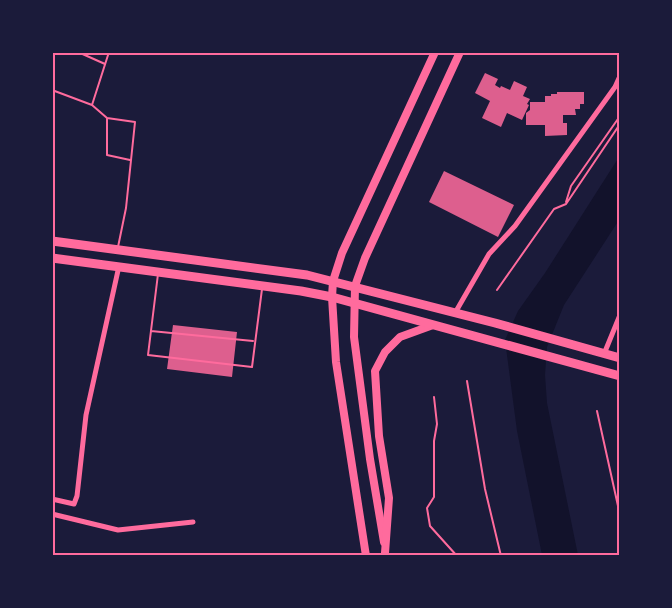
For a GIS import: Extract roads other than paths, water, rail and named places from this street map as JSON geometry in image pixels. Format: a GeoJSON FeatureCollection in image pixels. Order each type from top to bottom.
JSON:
{"type":"FeatureCollection","features":[{"type":"Feature","properties":{"kind":"highway"},"geometry":{"type":"LineString","coordinates":[[52,241],[333,280],[620,358]]}},
{"type":"Feature","properties":{"kind":"highway"},"geometry":{"type":"LineString","coordinates":[[52,258],[263,285],[332,297],[620,376]]}},
{"type":"Feature","properties":{"kind":"main road"},"geometry":{"type":"LineString","coordinates":[[366,555],[336,362],[333,280],[342,254],[435,52]]}},
{"type":"Feature","properties":{"kind":"main road"},"geometry":{"type":"LineString","coordinates":[[386,554],[358,376],[353,304],[355,286],[364,258],[460,52]]}},
{"type":"Feature","properties":{"kind":"main road"},"geometry":{"type":"LineString","coordinates":[[386,554],[389,498],[379,436],[375,371],[386,352],[400,337],[433,325]]}},
{"type":"Feature","properties":{"kind":"street"},"geometry":{"type":"LineString","coordinates":[[455,313],[489,254],[515,226],[615,87],[620,76]]}},
{"type":"Feature","properties":{"kind":"street"},"geometry":{"type":"LineString","coordinates":[[52,499],[74,504],[77,496],[86,415],[119,266]]}},
{"type":"Feature","properties":{"kind":"street"},"geometry":{"type":"LineString","coordinates":[[603,353],[620,315]]}},
{"type":"Feature","properties":{"kind":"street"},"geometry":{"type":"LineString","coordinates":[[52,514],[118,530],[193,522]]}},
{"type":"Feature","properties":{"kind":"lane"},"geometry":{"type":"LineString","coordinates":[[78,52],[105,64]]}},
{"type":"Feature","properties":{"kind":"lane"},"geometry":{"type":"LineString","coordinates":[[92,105],[109,52]]}},
{"type":"Feature","properties":{"kind":"lane"},"geometry":{"type":"LineString","coordinates":[[52,90],[92,105],[107,118],[135,123],[126,208],[118,250]]}},
{"type":"Feature","properties":{"kind":"lane"},"geometry":{"type":"LineString","coordinates":[[107,118],[107,155],[130,160]]}},
{"type":"Feature","properties":{"kind":"lane"},"geometry":{"type":"LineString","coordinates":[[158,272],[148,355],[252,367],[263,285]]}},
{"type":"Feature","properties":{"kind":"lane"},"geometry":{"type":"LineString","coordinates":[[151,331],[254,341]]}}]}
